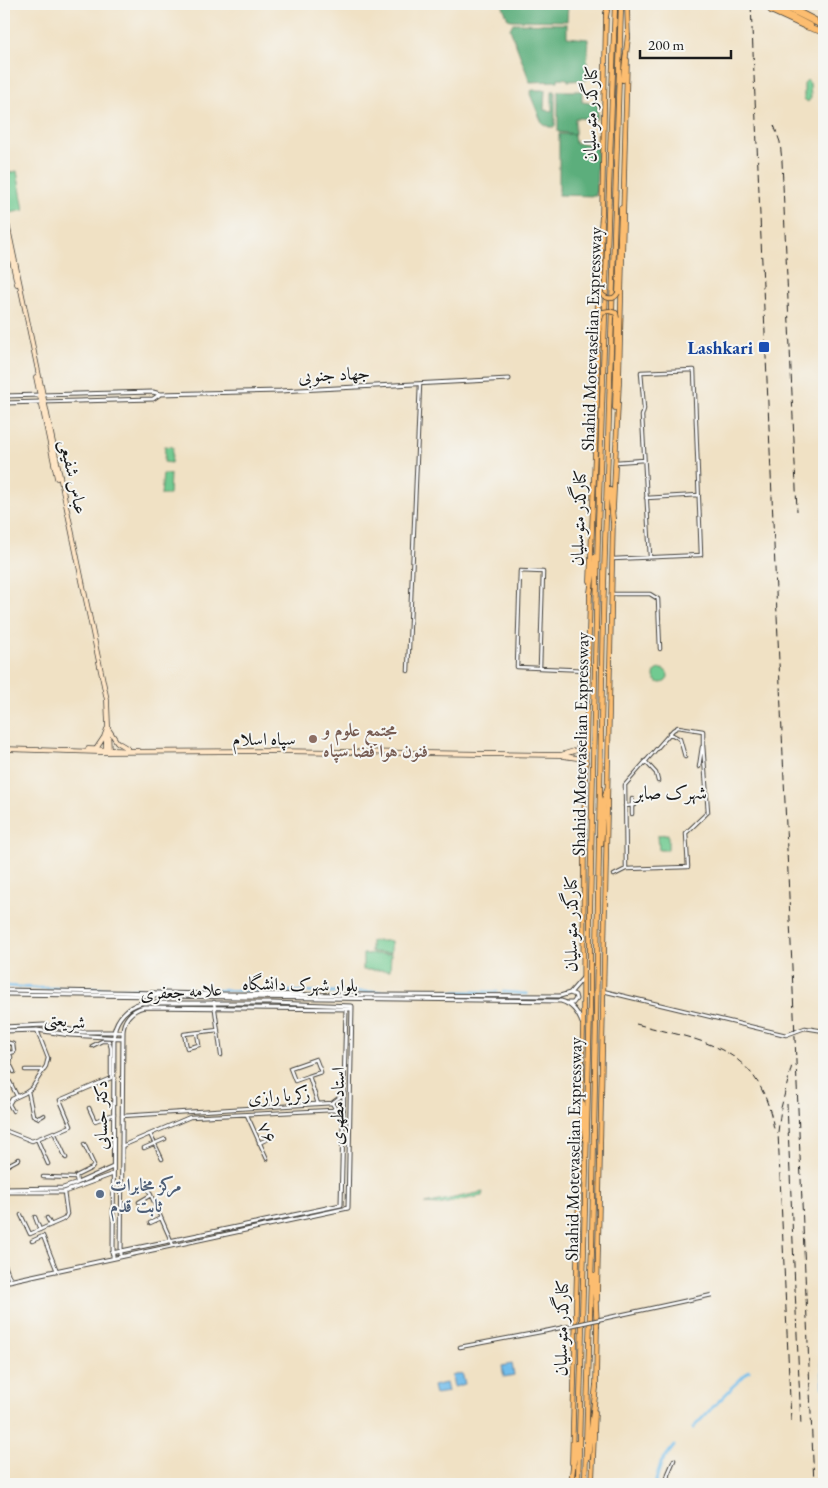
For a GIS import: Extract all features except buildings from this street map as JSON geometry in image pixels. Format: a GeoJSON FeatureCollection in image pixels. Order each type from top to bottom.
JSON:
{"type":"FeatureCollection","features":[{"type":"Feature","properties":{"kind":"highway"},"geometry":{"type":"LineString","coordinates":[[606,16],[607,4]]}},
{"type":"Feature","properties":{"kind":"highway","name":"Shahid Motevaselian Expressway"},"geometry":{"type":"LineString","coordinates":[[578,1484],[590,1003],[590,908],[598,528],[616,4]]}},
{"type":"Feature","properties":{"kind":"highway","name":"Shahid Motevaselian Expressway"},"geometry":{"type":"LineString","coordinates":[[585,1484],[592,1245],[603,606],[622,4]]}},
{"type":"Feature","properties":{"kind":"highway"},"geometry":{"type":"LineString","coordinates":[[769,4],[769,10],[818,31]]}},
{"type":"Feature","properties":{"kind":"highway"},"geometry":{"type":"LineString","coordinates":[[784,4],[824,27]]}},
{"type":"Feature","properties":{"kind":"highway"},"geometry":{"type":"LineString","coordinates":[[776,6],[824,34]]}},
{"type":"Feature","properties":{"kind":"highway"},"geometry":{"type":"LineString","coordinates":[[776,6],[824,27]]}},
{"type":"Feature","properties":{"kind":"highway"},"geometry":{"type":"LineString","coordinates":[[620,99],[628,36]]}},
{"type":"Feature","properties":{"kind":"highway"},"geometry":{"type":"LineString","coordinates":[[608,471],[613,521]]}},
{"type":"Feature","properties":{"kind":"highway"},"geometry":{"type":"LineString","coordinates":[[590,594],[598,528]]}},
{"type":"Feature","properties":{"kind":"highway"},"geometry":{"type":"LineString","coordinates":[[598,860],[602,838],[604,800],[607,789]]}},
{"type":"Feature","properties":{"kind":"highway"},"geometry":{"type":"LineString","coordinates":[[592,1245],[597,1326]]}},
{"type":"Feature","properties":{"kind":"highway"},"geometry":{"type":"LineString","coordinates":[[585,1473],[596,1386]]}},
{"type":"Feature","properties":{"kind":"highway"},"geometry":{"type":"LineString","coordinates":[[571,1484],[580,1412]]}},
{"type":"Feature","properties":{"kind":"main road","name":"کنارگذر متوسلیان"},"geometry":{"type":"LineString","coordinates":[[592,1484],[596,1386],[611,594],[628,4]]}},
{"type":"Feature","properties":{"kind":"main road","name":"کنارگذر متوسلیان"},"geometry":{"type":"LineString","coordinates":[[571,1484],[582,1081],[587,670],[597,395],[598,259],[602,215],[606,16]]}},
{"type":"Feature","properties":{"kind":"main road"},"geometry":{"type":"LineString","coordinates":[[602,215],[601,293],[610,298],[618,293],[620,223],[624,191]]}},
{"type":"Feature","properties":{"kind":"main road","name":"عباس شفیعی"},"geometry":{"type":"LineString","coordinates":[[4,209],[41,396]]}},
{"type":"Feature","properties":{"kind":"main road","name":"عباس شفیعی"},"geometry":{"type":"LineString","coordinates":[[4,223],[107,700],[107,751]]}},
{"type":"Feature","properties":{"kind":"main road"},"geometry":{"type":"LineString","coordinates":[[597,395],[600,320],[602,312],[609,311],[616,313],[617,318],[615,416],[617,433]]}},
{"type":"Feature","properties":{"kind":"main road"},"geometry":{"type":"LineString","coordinates":[[96,749],[107,729]]}},
{"type":"Feature","properties":{"kind":"main road"},"geometry":{"type":"LineString","coordinates":[[107,729],[117,742],[131,749]]}},
{"type":"Feature","properties":{"kind":"main road"},"geometry":{"type":"LineString","coordinates":[[561,755],[577,750],[586,735]]}},
{"type":"Feature","properties":{"kind":"main road","name":"سپاه اسلام"},"geometry":{"type":"LineString","coordinates":[[4,749],[561,755],[581,758],[586,762]]}},
{"type":"Feature","properties":{"kind":"main road","name":"سپاه اسلام"},"geometry":{"type":"LineString","coordinates":[[74,750],[96,749],[107,751],[131,749],[143,751]]}},
{"type":"Feature","properties":{"kind":"main road"},"geometry":{"type":"LineString","coordinates":[[582,1081],[586,1160]]}},
{"type":"Feature","properties":{"kind":"street"},"geometry":{"type":"LineString","coordinates":[[612,559],[701,556],[694,370],[641,372],[650,557]]}},
{"type":"Feature","properties":{"kind":"street","name":"جهاد جنوبی"},"geometry":{"type":"LineString","coordinates":[[4,396],[153,392],[160,394],[420,384],[509,378]]}},
{"type":"Feature","properties":{"kind":"street"},"geometry":{"type":"LineString","coordinates":[[408,671],[420,384]]}},
{"type":"Feature","properties":{"kind":"street","name":"جهاد جنوبی"},"geometry":{"type":"LineString","coordinates":[[4,403],[153,399],[160,394]]}},
{"type":"Feature","properties":{"kind":"street"},"geometry":{"type":"LineString","coordinates":[[615,462],[644,460]]}},
{"type":"Feature","properties":{"kind":"street"},"geometry":{"type":"LineString","coordinates":[[646,498],[699,495]]}},
{"type":"Feature","properties":{"kind":"street"},"geometry":{"type":"LineString","coordinates":[[540,668],[543,572],[520,571],[517,667],[540,668],[587,670]]}},
{"type":"Feature","properties":{"kind":"street"},"geometry":{"type":"LineString","coordinates":[[611,594],[650,594],[658,599],[660,648]]}},
{"type":"Feature","properties":{"kind":"street"},"geometry":{"type":"LineString","coordinates":[[614,875],[626,869],[688,867],[686,833],[708,812],[703,731],[678,728],[669,733],[625,785],[626,869]]}},
{"type":"Feature","properties":{"kind":"street"},"geometry":{"type":"LineString","coordinates":[[669,733],[680,738],[685,757]]}},
{"type":"Feature","properties":{"kind":"street"},"geometry":{"type":"LineString","coordinates":[[699,767],[703,746]]}},
{"type":"Feature","properties":{"kind":"street"},"geometry":{"type":"LineString","coordinates":[[645,762],[656,773],[658,782]]}},
{"type":"Feature","properties":{"kind":"street"},"geometry":{"type":"LineString","coordinates":[[632,799],[634,805],[632,814]]}},
{"type":"Feature","properties":{"kind":"street"},"geometry":{"type":"LineString","coordinates":[[625,806],[634,805]]}},
{"type":"Feature","properties":{"kind":"street"},"geometry":{"type":"LineString","coordinates":[[568,1003],[573,1003],[576,999],[575,995],[570,993],[584,976]]}},
{"type":"Feature","properties":{"kind":"street"},"geometry":{"type":"LineString","coordinates":[[602,991],[786,1035],[805,1028],[824,1031]]}},
{"type":"Feature","properties":{"kind":"street","name":"بلوار شهرک دانشگاه"},"geometry":{"type":"LineString","coordinates":[[4,992],[501,998],[561,1000],[568,1003]]}},
{"type":"Feature","properties":{"kind":"street","name":"بلوار شهرک دانشگاه"},"geometry":{"type":"LineString","coordinates":[[501,998],[560,996],[570,993]]}},
{"type":"Feature","properties":{"kind":"street"},"geometry":{"type":"LineString","coordinates":[[214,1002],[222,1055]]}},
{"type":"Feature","properties":{"kind":"street","name":"علامه جعفری"},"geometry":{"type":"LineString","coordinates":[[114,1032],[118,1019],[134,1005],[142,1003],[214,1002],[346,1007]]}},
{"type":"Feature","properties":{"kind":"street"},"geometry":{"type":"LineString","coordinates":[[568,1003],[577,1011],[583,1026]]}},
{"type":"Feature","properties":{"kind":"street","name":"استاد مطهری"},"geometry":{"type":"LineString","coordinates":[[270,1222],[339,1206],[342,1203],[346,1007]]}},
{"type":"Feature","properties":{"kind":"street","name":"علامه جعفری"},"geometry":{"type":"LineString","coordinates":[[122,1032],[125,1019],[138,1008],[352,1007]]}},
{"type":"Feature","properties":{"kind":"street","name":"استاد مطهری"},"geometry":{"type":"LineString","coordinates":[[270,1222],[349,1207],[352,1007]]}},
{"type":"Feature","properties":{"kind":"street","name":"شریعتی"},"geometry":{"type":"LineString","coordinates":[[4,1026],[44,1025],[82,1032],[122,1032]]}},
{"type":"Feature","properties":{"kind":"street"},"geometry":{"type":"LineString","coordinates":[[13,1110],[9,1104],[12,1099],[28,1091],[37,1082],[48,1058],[37,1030]]}},
{"type":"Feature","properties":{"kind":"street","name":"شریعتی"},"geometry":{"type":"LineString","coordinates":[[4,1032],[37,1030],[70,1035],[123,1038]]}},
{"type":"Feature","properties":{"kind":"street"},"geometry":{"type":"LineString","coordinates":[[197,1033],[199,1045],[187,1048],[184,1034],[218,1030]]}},
{"type":"Feature","properties":{"kind":"street","name":"دکتر حسابی"},"geometry":{"type":"LineString","coordinates":[[113,1258],[114,1032]]}},
{"type":"Feature","properties":{"kind":"street","name":"دکتر حسابی"},"geometry":{"type":"LineString","coordinates":[[121,1256],[122,1032]]}},
{"type":"Feature","properties":{"kind":"street"},"geometry":{"type":"LineString","coordinates":[[4,1041],[10,1054],[10,1064],[14,1072]]}},
{"type":"Feature","properties":{"kind":"street"},"geometry":{"type":"LineString","coordinates":[[4,1041],[13,1044],[14,1052],[10,1054]]}},
{"type":"Feature","properties":{"kind":"street"},"geometry":{"type":"LineString","coordinates":[[4,1130],[32,1141],[54,1132],[55,1134],[71,1126],[60,1100],[111,1078],[111,1048],[109,1041],[102,1041],[92,1046]]}},
{"type":"Feature","properties":{"kind":"street"},"geometry":{"type":"LineString","coordinates":[[316,1059],[321,1072],[309,1076],[295,1081],[290,1068],[316,1059]]}},
{"type":"Feature","properties":{"kind":"street"},"geometry":{"type":"LineString","coordinates":[[25,1070],[44,1070]]}},
{"type":"Feature","properties":{"kind":"street"},"geometry":{"type":"LineString","coordinates":[[309,1076],[318,1104]]}},
{"type":"Feature","properties":{"kind":"street"},"geometry":{"type":"LineString","coordinates":[[10,1082],[17,1096]]}},
{"type":"Feature","properties":{"kind":"street"},"geometry":{"type":"LineString","coordinates":[[28,1091],[33,1115],[39,1118],[44,1115]]}},
{"type":"Feature","properties":{"kind":"street"},"geometry":{"type":"LineString","coordinates":[[332,1104],[344,1094]]}},
{"type":"Feature","properties":{"kind":"street","name":"زکریا رازی"},"geometry":{"type":"LineString","coordinates":[[122,1116],[175,1116],[318,1104],[332,1104],[335,1108],[333,1110],[190,1117],[122,1146]]}},
{"type":"Feature","properties":{"kind":"street"},"geometry":{"type":"LineString","coordinates":[[308,1105],[309,1111]]}},
{"type":"Feature","properties":{"kind":"street"},"geometry":{"type":"LineString","coordinates":[[89,1108],[95,1121],[114,1114]]}},
{"type":"Feature","properties":{"kind":"street"},"geometry":{"type":"LineString","coordinates":[[254,1109],[254,1114]]}},
{"type":"Feature","properties":{"kind":"street"},"geometry":{"type":"LineString","coordinates":[[333,1110],[339,1113],[344,1120]]}},
{"type":"Feature","properties":{"kind":"street","name":"۷۶"},"geometry":{"type":"LineString","coordinates":[[247,1114],[267,1159]]}},
{"type":"Feature","properties":{"kind":"street"},"geometry":{"type":"LineString","coordinates":[[175,1116],[178,1122]]}},
{"type":"Feature","properties":{"kind":"street"},"geometry":{"type":"LineString","coordinates":[[55,1134],[66,1158]]}},
{"type":"Feature","properties":{"kind":"street"},"geometry":{"type":"LineString","coordinates":[[150,1134],[162,1159]]}},
{"type":"Feature","properties":{"kind":"street"},"geometry":{"type":"LineString","coordinates":[[260,1142],[272,1137]]}},
{"type":"Feature","properties":{"kind":"street"},"geometry":{"type":"LineString","coordinates":[[144,1148],[165,1138]]}},
{"type":"Feature","properties":{"kind":"street"},"geometry":{"type":"LineString","coordinates":[[37,1139],[48,1164]]}},
{"type":"Feature","properties":{"kind":"street"},"geometry":{"type":"LineString","coordinates":[[43,1178],[75,1178],[92,1168],[94,1165],[84,1144]]}},
{"type":"Feature","properties":{"kind":"street"},"geometry":{"type":"LineString","coordinates":[[4,1166],[19,1159]]}},
{"type":"Feature","properties":{"kind":"street"},"geometry":{"type":"LineString","coordinates":[[4,1190],[62,1188],[113,1167]]}},
{"type":"Feature","properties":{"kind":"street"},"geometry":{"type":"LineString","coordinates":[[4,1172],[4,1190]]}},
{"type":"Feature","properties":{"kind":"street"},"geometry":{"type":"LineString","coordinates":[[4,1190],[64,1192],[113,1174]]}},
{"type":"Feature","properties":{"kind":"street"},"geometry":{"type":"LineString","coordinates":[[75,1178],[77,1183]]}},
{"type":"Feature","properties":{"kind":"street"},"geometry":{"type":"LineString","coordinates":[[146,1184],[172,1243]]}},
{"type":"Feature","properties":{"kind":"street"},"geometry":{"type":"LineString","coordinates":[[21,1215],[30,1234],[65,1218],[67,1214],[64,1192]]}},
{"type":"Feature","properties":{"kind":"street"},"geometry":{"type":"LineString","coordinates":[[139,1202],[151,1195]]}},
{"type":"Feature","properties":{"kind":"street"},"geometry":{"type":"LineString","coordinates":[[34,1217],[40,1230]]}},
{"type":"Feature","properties":{"kind":"street"},"geometry":{"type":"LineString","coordinates":[[47,1218],[51,1225]]}},
{"type":"Feature","properties":{"kind":"street"},"geometry":{"type":"LineString","coordinates":[[150,1223],[161,1218]]}},
{"type":"Feature","properties":{"kind":"street"},"geometry":{"type":"LineString","coordinates":[[4,1282],[270,1222]]}},
{"type":"Feature","properties":{"kind":"street"},"geometry":{"type":"LineString","coordinates":[[32,1241],[43,1236],[57,1271]]}},
{"type":"Feature","properties":{"kind":"street"},"geometry":{"type":"LineString","coordinates":[[112,1253],[172,1243]]}},
{"type":"Feature","properties":{"kind":"street"},"geometry":{"type":"LineString","coordinates":[[4,1263],[11,1281]]}},
{"type":"Feature","properties":{"kind":"street"},"geometry":{"type":"LineString","coordinates":[[460,1347],[546,1331],[712,1295]]}},
{"type":"Feature","properties":{"kind":"street"},"geometry":{"type":"LineString","coordinates":[[666,1484],[674,1460]]}},
{"type":"Feature","properties":{"kind":"green space"},"geometry":{"type":"Polygon","coordinates":[[[502,4],[568,4],[567,21],[508,19],[502,4]]]}},
{"type":"Feature","properties":{"kind":"green space"},"geometry":{"type":"Polygon","coordinates":[[[513,23],[567,24],[567,37],[588,39],[587,80],[568,81],[568,79],[558,78],[558,81],[530,82],[510,29],[513,23]]]}},
{"type":"Feature","properties":{"kind":"green space"},"geometry":{"type":"Polygon","coordinates":[[[807,80],[810,83],[811,98],[808,102],[804,99],[804,83],[807,80]]]}},
{"type":"Feature","properties":{"kind":"green space"},"geometry":{"type":"Polygon","coordinates":[[[533,90],[545,90],[544,110],[552,111],[552,91],[555,91],[555,127],[549,127],[542,123],[530,94],[533,90]]]}},
{"type":"Feature","properties":{"kind":"green space"},"geometry":{"type":"Polygon","coordinates":[[[558,91],[582,91],[582,102],[598,104],[597,119],[575,118],[575,134],[558,132],[558,91]]]}},
{"type":"Feature","properties":{"kind":"green space"},"geometry":{"type":"Polygon","coordinates":[[[559,134],[574,134],[575,143],[588,144],[589,148],[595,148],[595,143],[598,144],[596,196],[559,195],[559,134]]]}},
{"type":"Feature","properties":{"kind":"green space"},"geometry":{"type":"Polygon","coordinates":[[[17,171],[24,210],[10,213],[4,174],[17,171]]]}},
{"type":"Feature","properties":{"kind":"green space"},"geometry":{"type":"Polygon","coordinates":[[[165,446],[173,447],[171,463],[164,462],[165,446]]]}},
{"type":"Feature","properties":{"kind":"green space"},"geometry":{"type":"Polygon","coordinates":[[[163,474],[170,474],[169,495],[161,495],[163,474]]]}},
{"type":"Feature","properties":{"kind":"green space"},"geometry":{"type":"Polygon","coordinates":[[[661,669],[666,671],[668,676],[666,681],[661,683],[656,681],[654,676],[656,671],[661,669]]]}},
{"type":"Feature","properties":{"kind":"green space"},"geometry":{"type":"Polygon","coordinates":[[[668,834],[668,850],[659,850],[658,835],[668,834]]]}},
{"type":"Feature","properties":{"kind":"green space"},"geometry":{"type":"Polygon","coordinates":[[[371,941],[391,941],[391,953],[371,952],[371,941]]]}},
{"type":"Feature","properties":{"kind":"green space"},"geometry":{"type":"Polygon","coordinates":[[[363,954],[391,954],[390,970],[363,970],[363,954]]]}},
{"type":"Feature","properties":{"kind":"green space"},"geometry":{"type":"Polygon","coordinates":[[[483,1192],[482,1196],[438,1205],[425,1204],[483,1192]]]}},
{"type":"Feature","properties":{"kind":"water"},"geometry":{"type":"Polygon","coordinates":[[[512,1364],[514,1375],[504,1377],[502,1366],[512,1364]]]}},
{"type":"Feature","properties":{"kind":"water"},"geometry":{"type":"Polygon","coordinates":[[[462,1373],[465,1384],[454,1387],[452,1376],[462,1373]]]}},
{"type":"Feature","properties":{"kind":"water"},"geometry":{"type":"Polygon","coordinates":[[[446,1383],[448,1392],[435,1394],[433,1386],[446,1383]]]}},
{"type":"Feature","properties":{"kind":"waterway"},"geometry":{"type":"LineString","coordinates":[[4,986],[339,992]]}},
{"type":"Feature","properties":{"kind":"waterway"},"geometry":{"type":"LineString","coordinates":[[344,992],[497,992]]}},
{"type":"Feature","properties":{"kind":"waterway"},"geometry":{"type":"LineString","coordinates":[[503,992],[527,994]]}},
{"type":"Feature","properties":{"kind":"waterway"},"geometry":{"type":"LineString","coordinates":[[818,1323],[824,1328]]}},
{"type":"Feature","properties":{"kind":"waterway"},"geometry":{"type":"LineString","coordinates":[[824,1337],[821,1345],[824,1389]]}},
{"type":"Feature","properties":{"kind":"waterway"},"geometry":{"type":"LineString","coordinates":[[731,1388],[749,1371]]}},
{"type":"Feature","properties":{"kind":"waterway"},"geometry":{"type":"LineString","coordinates":[[712,1408],[730,1390]]}},
{"type":"Feature","properties":{"kind":"waterway"},"geometry":{"type":"LineString","coordinates":[[693,1428],[710,1410]]}},
{"type":"Feature","properties":{"kind":"waterway"},"geometry":{"type":"LineString","coordinates":[[655,1484],[661,1463],[674,1446]]}},
{"type":"Feature","properties":{"kind":"railway"},"geometry":{"type":"LineString","coordinates":[[751,4],[814,1484]]}},
{"type":"Feature","properties":{"kind":"railway"},"geometry":{"type":"LineString","coordinates":[[774,125],[780,142],[782,161],[797,511]]}},
{"type":"Feature","properties":{"kind":"railway"},"geometry":{"type":"LineString","coordinates":[[636,1024],[707,1043],[726,1052],[743,1064],[756,1080],[767,1101],[774,1129]]}},
{"type":"Feature","properties":{"kind":"railway"},"geometry":{"type":"LineString","coordinates":[[791,1421],[778,1132],[781,1108],[792,1065]]}},
{"type":"Feature","properties":{"kind":"railway"},"geometry":{"type":"LineString","coordinates":[[787,1104],[801,1426]]}},
{"type":"Feature","properties":{"kind":"place","name":"Lashkari"},"geometry":{"type":"Point","coordinates":[764,347]}},
{"type":"Feature","properties":{"kind":"place","name":"مجتمع علوم و فنون هوا فضا سپاه"},"geometry":{"type":"Point","coordinates":[313,739]}},
{"type":"Feature","properties":{"kind":"place","name":"مرکز مخابرات ثابت قدم"},"geometry":{"type":"Point","coordinates":[100,1194]}},
{"type":"Feature","properties":{"kind":"district","name":"شهرک صابر"},"geometry":{"type":"Point","coordinates":[671,792]}}]}
